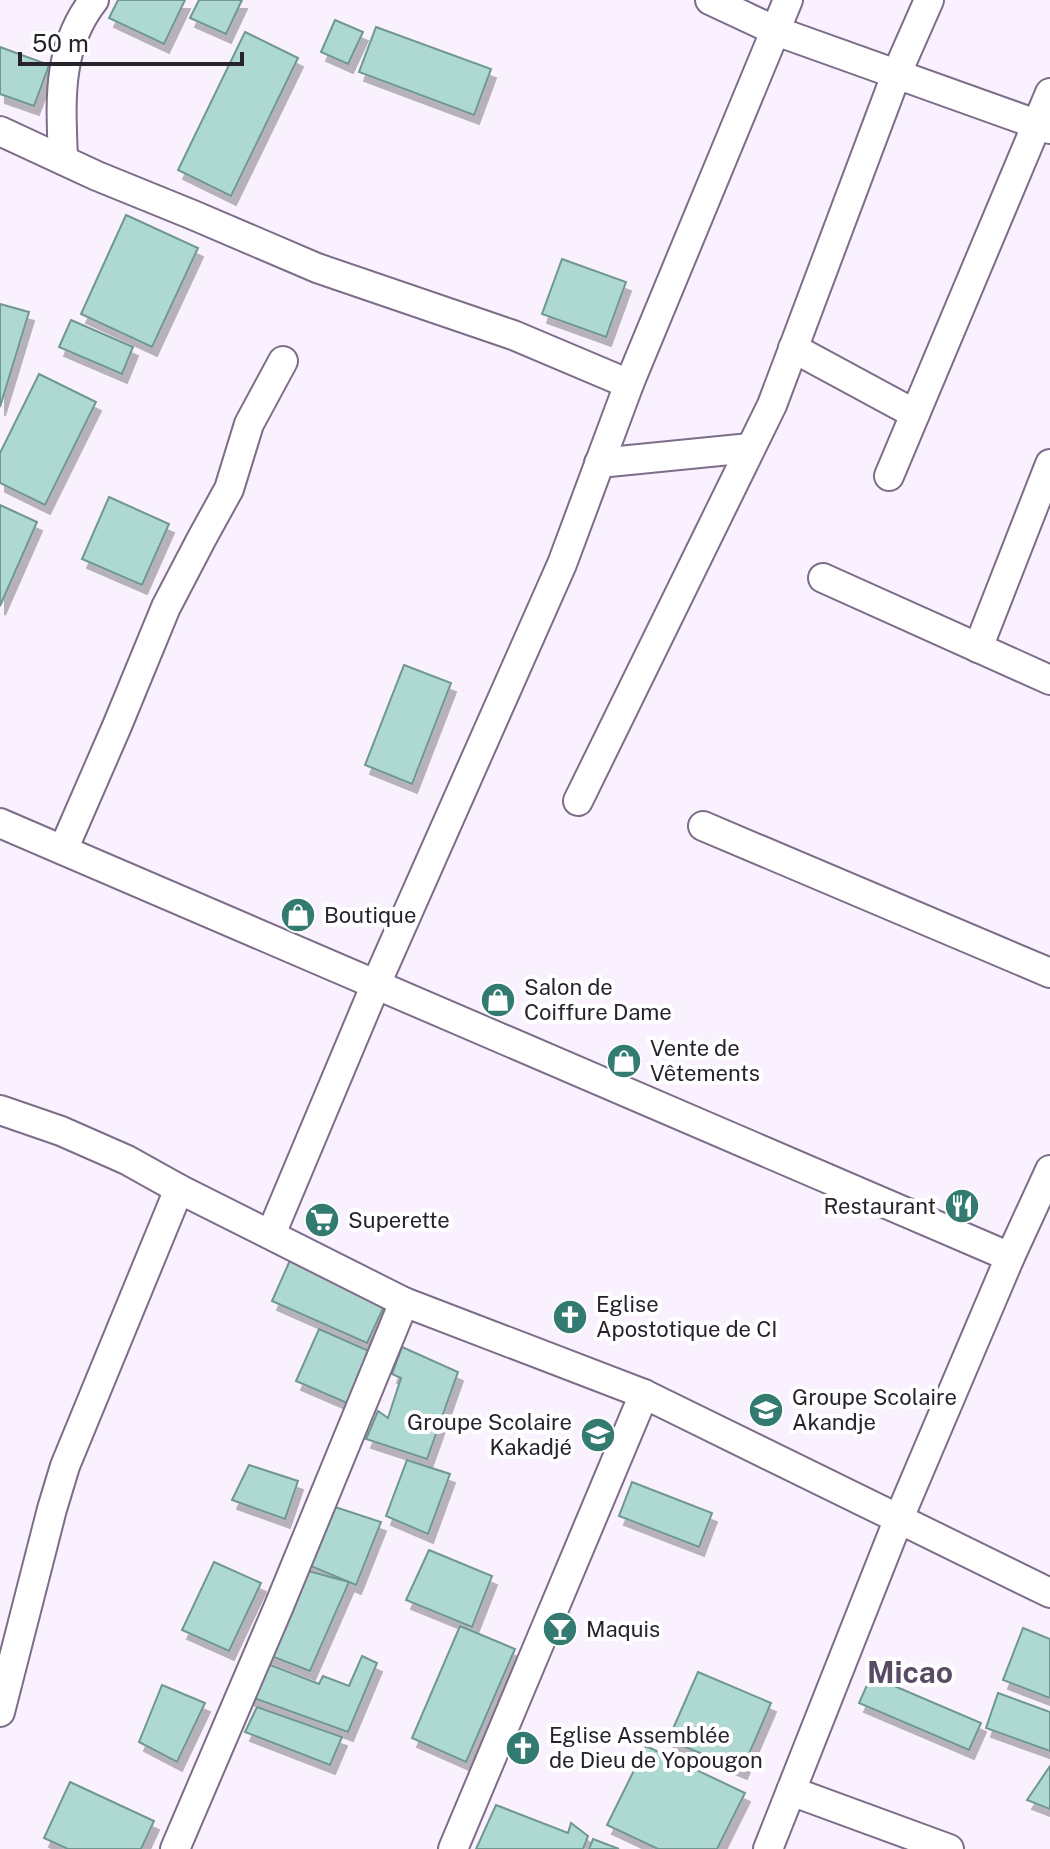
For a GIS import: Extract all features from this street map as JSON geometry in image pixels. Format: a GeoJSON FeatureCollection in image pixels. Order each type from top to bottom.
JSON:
{"type":"FeatureCollection","features":[{"type":"Feature","properties":{"kind":"street"},"geometry":{"type":"LineString","coordinates":[[63,160],[61,107],[65,63],[80,18],[94,0]]}},
{"type":"Feature","properties":{"kind":"street"},"geometry":{"type":"LineString","coordinates":[[710,0],[776,31],[1043,127]]}},
{"type":"Feature","properties":{"kind":"street"},"geometry":{"type":"LineString","coordinates":[[271,1234],[376,984],[562,564],[629,384],[788,0]]}},
{"type":"Feature","properties":{"kind":"street"},"geometry":{"type":"LineString","coordinates":[[578,801],[772,405],[896,75],[929,0]]}},
{"type":"Feature","properties":{"kind":"street"},"geometry":{"type":"LineString","coordinates":[[889,476],[1043,127],[1050,93]]}},
{"type":"Feature","properties":{"kind":"street"},"geometry":{"type":"LineString","coordinates":[[0,131],[97,176],[317,268],[513,335],[629,384]]}},
{"type":"Feature","properties":{"kind":"street"},"geometry":{"type":"LineString","coordinates":[[793,348],[915,414]]}},
{"type":"Feature","properties":{"kind":"street"},"geometry":{"type":"LineString","coordinates":[[63,850],[166,607],[229,489],[249,424],[283,361]]}},
{"type":"Feature","properties":{"kind":"street"},"geometry":{"type":"LineString","coordinates":[[599,463],[750,448]]}},
{"type":"Feature","properties":{"kind":"street"},"geometry":{"type":"LineString","coordinates":[[978,648],[1050,464]]}},
{"type":"Feature","properties":{"kind":"street"},"geometry":{"type":"LineString","coordinates":[[823,578],[1050,680]]}},
{"type":"Feature","properties":{"kind":"street"},"geometry":{"type":"LineString","coordinates":[[0,823],[1010,1257]]}},
{"type":"Feature","properties":{"kind":"street"},"geometry":{"type":"LineString","coordinates":[[703,826],[1050,973]]}},
{"type":"Feature","properties":{"kind":"street"},"geometry":{"type":"LineString","coordinates":[[0,1110],[61,1131],[127,1160],[404,1302],[644,1394],[1050,1593]]}},
{"type":"Feature","properties":{"kind":"street"},"geometry":{"type":"LineString","coordinates":[[768,1849],[899,1518],[1050,1170]]}},
{"type":"Feature","properties":{"kind":"street"},"geometry":{"type":"LineString","coordinates":[[0,1712],[65,1466],[179,1189]]}},
{"type":"Feature","properties":{"kind":"street"},"geometry":{"type":"LineString","coordinates":[[175,1849],[404,1302]]}},
{"type":"Feature","properties":{"kind":"street"},"geometry":{"type":"LineString","coordinates":[[453,1849],[644,1394]]}},
{"type":"Feature","properties":{"kind":"street"},"geometry":{"type":"LineString","coordinates":[[791,1791],[949,1849]]}},
{"type":"Feature","properties":{"kind":"building"},"geometry":{"type":"Polygon","coordinates":[[[118,0],[185,0],[164,44],[109,18],[118,0]]]}},
{"type":"Feature","properties":{"kind":"building"},"geometry":{"type":"Polygon","coordinates":[[[199,0],[242,0],[226,34],[190,18],[199,0]]]}},
{"type":"Feature","properties":{"kind":"building"},"geometry":{"type":"Polygon","coordinates":[[[335,20],[363,32],[348,64],[321,52],[335,20]]]}},
{"type":"Feature","properties":{"kind":"building"},"geometry":{"type":"Polygon","coordinates":[[[376,27],[491,69],[474,115],[359,72],[376,27]]]}},
{"type":"Feature","properties":{"kind":"building"},"geometry":{"type":"Polygon","coordinates":[[[245,32],[298,58],[231,196],[178,170],[245,32]]]}},
{"type":"Feature","properties":{"kind":"building"},"geometry":{"type":"Polygon","coordinates":[[[0,47],[49,65],[34,106],[0,94],[0,47]]]}},
{"type":"Feature","properties":{"kind":"building"},"geometry":{"type":"Polygon","coordinates":[[[126,215],[198,248],[152,347],[81,314],[126,215]]]}},
{"type":"Feature","properties":{"kind":"building"},"geometry":{"type":"Polygon","coordinates":[[[562,259],[626,282],[606,337],[542,314],[562,259]]]}},
{"type":"Feature","properties":{"kind":"building"},"geometry":{"type":"Polygon","coordinates":[[[0,304],[29,312],[0,407],[0,304]]]}},
{"type":"Feature","properties":{"kind":"building"},"geometry":{"type":"Polygon","coordinates":[[[71,320],[133,347],[122,374],[59,347],[71,320]]]}},
{"type":"Feature","properties":{"kind":"building"},"geometry":{"type":"Polygon","coordinates":[[[39,374],[96,402],[45,505],[0,483],[0,453],[39,374]]]}},
{"type":"Feature","properties":{"kind":"building"},"geometry":{"type":"Polygon","coordinates":[[[109,497],[169,524],[142,585],[82,559],[109,497]]]}},
{"type":"Feature","properties":{"kind":"building"},"geometry":{"type":"Polygon","coordinates":[[[0,505],[37,522],[0,606],[0,505]]]}},
{"type":"Feature","properties":{"kind":"building"},"geometry":{"type":"Polygon","coordinates":[[[404,665],[451,683],[412,784],[365,765],[404,665]]]}},
{"type":"Feature","properties":{"kind":"building"},"geometry":{"type":"Polygon","coordinates":[[[291,1258],[386,1302],[367,1343],[272,1301],[291,1258]]]}},
{"type":"Feature","properties":{"kind":"building"},"geometry":{"type":"Polygon","coordinates":[[[319,1329],[369,1351],[347,1403],[296,1381],[319,1329]]]}},
{"type":"Feature","properties":{"kind":"building"},"geometry":{"type":"Polygon","coordinates":[[[402,1347],[458,1372],[427,1459],[366,1439],[378,1411],[388,1418],[401,1378],[392,1374],[402,1347]]]}},
{"type":"Feature","properties":{"kind":"building"},"geometry":{"type":"Polygon","coordinates":[[[407,1460],[450,1474],[428,1534],[386,1516],[407,1460]]]}},
{"type":"Feature","properties":{"kind":"building"},"geometry":{"type":"Polygon","coordinates":[[[249,1465],[298,1481],[285,1519],[232,1500],[249,1465]]]}},
{"type":"Feature","properties":{"kind":"building"},"geometry":{"type":"Polygon","coordinates":[[[632,1482],[712,1513],[699,1547],[619,1516],[632,1482]]]}},
{"type":"Feature","properties":{"kind":"building"},"geometry":{"type":"Polygon","coordinates":[[[329,1505],[381,1522],[356,1585],[306,1564],[329,1505]]]}},
{"type":"Feature","properties":{"kind":"building"},"geometry":{"type":"Polygon","coordinates":[[[429,1550],[492,1576],[472,1627],[406,1600],[429,1550]]]}},
{"type":"Feature","properties":{"kind":"building"},"geometry":{"type":"Polygon","coordinates":[[[214,1562],[261,1583],[229,1651],[182,1630],[214,1562]]]}},
{"type":"Feature","properties":{"kind":"building"},"geometry":{"type":"Polygon","coordinates":[[[301,1569],[349,1582],[310,1671],[266,1654],[301,1569]]]}},
{"type":"Feature","properties":{"kind":"building"},"geometry":{"type":"Polygon","coordinates":[[[460,1626],[515,1649],[466,1762],[412,1738],[460,1626]]]}},
{"type":"Feature","properties":{"kind":"building"},"geometry":{"type":"Polygon","coordinates":[[[1023,1628],[1050,1639],[1050,1698],[1003,1680],[1023,1628]]]}},
{"type":"Feature","properties":{"kind":"building"},"geometry":{"type":"Polygon","coordinates":[[[362,1656],[377,1663],[348,1732],[248,1696],[263,1662],[319,1684],[323,1676],[349,1686],[362,1656]]]}},
{"type":"Feature","properties":{"kind":"building"},"geometry":{"type":"Polygon","coordinates":[[[698,1672],[771,1703],[742,1770],[668,1740],[698,1672]]]}},
{"type":"Feature","properties":{"kind":"building"},"geometry":{"type":"Polygon","coordinates":[[[871,1676],[981,1723],[969,1750],[859,1703],[871,1676]]]}},
{"type":"Feature","properties":{"kind":"building"},"geometry":{"type":"Polygon","coordinates":[[[162,1685],[205,1703],[177,1762],[139,1742],[162,1685]]]}},
{"type":"Feature","properties":{"kind":"building"},"geometry":{"type":"Polygon","coordinates":[[[998,1693],[1050,1712],[1050,1751],[986,1728],[998,1693]]]}},
{"type":"Feature","properties":{"kind":"building"},"geometry":{"type":"Polygon","coordinates":[[[257,1707],[342,1737],[330,1765],[245,1732],[257,1707]]]}},
{"type":"Feature","properties":{"kind":"building"},"geometry":{"type":"Polygon","coordinates":[[[646,1746],[745,1793],[717,1849],[658,1849],[607,1825],[646,1746]]]}},
{"type":"Feature","properties":{"kind":"building"},"geometry":{"type":"Polygon","coordinates":[[[1050,1766],[1050,1809],[1027,1800],[1050,1766]]]}},
{"type":"Feature","properties":{"kind":"building"},"geometry":{"type":"Polygon","coordinates":[[[70,1782],[154,1821],[141,1849],[68,1849],[44,1838],[70,1782]]]}},
{"type":"Feature","properties":{"kind":"building"},"geometry":{"type":"Polygon","coordinates":[[[496,1805],[568,1833],[571,1823],[588,1836],[583,1849],[476,1849],[496,1805]]]}},
{"type":"Feature","properties":{"kind":"building"},"geometry":{"type":"Polygon","coordinates":[[[593,1839],[619,1849],[589,1849],[593,1839]]]}},
{"type":"Feature","properties":{"kind":"place","name":"Boutique"},"geometry":{"type":"Point","coordinates":[298,915]}},
{"type":"Feature","properties":{"kind":"place","name":"Salon de Coiffure Dame"},"geometry":{"type":"Point","coordinates":[498,1000]}},
{"type":"Feature","properties":{"kind":"place","name":"Vente de Vêtements"},"geometry":{"type":"Point","coordinates":[624,1061]}},
{"type":"Feature","properties":{"kind":"place","name":"Restaurant"},"geometry":{"type":"Point","coordinates":[962,1206]}},
{"type":"Feature","properties":{"kind":"place","name":"Superette"},"geometry":{"type":"Point","coordinates":[322,1220]}},
{"type":"Feature","properties":{"kind":"place","name":"Eglise Apostotique de CI"},"geometry":{"type":"Point","coordinates":[570,1317]}},
{"type":"Feature","properties":{"kind":"place","name":"Groupe Scolaire Akandje"},"geometry":{"type":"Point","coordinates":[766,1410]}},
{"type":"Feature","properties":{"kind":"place","name":"Groupe Scolaire Kakadjé"},"geometry":{"type":"Point","coordinates":[598,1435]}},
{"type":"Feature","properties":{"kind":"place","name":"Maquis"},"geometry":{"type":"Point","coordinates":[560,1629]}},
{"type":"Feature","properties":{"kind":"place","name":"Eglise Assemblée de Dieu de Yopougon"},"geometry":{"type":"Point","coordinates":[523,1748]}},
{"type":"Feature","properties":{"kind":"district","name":"Micao"},"geometry":{"type":"Point","coordinates":[910,1672]}}]}
